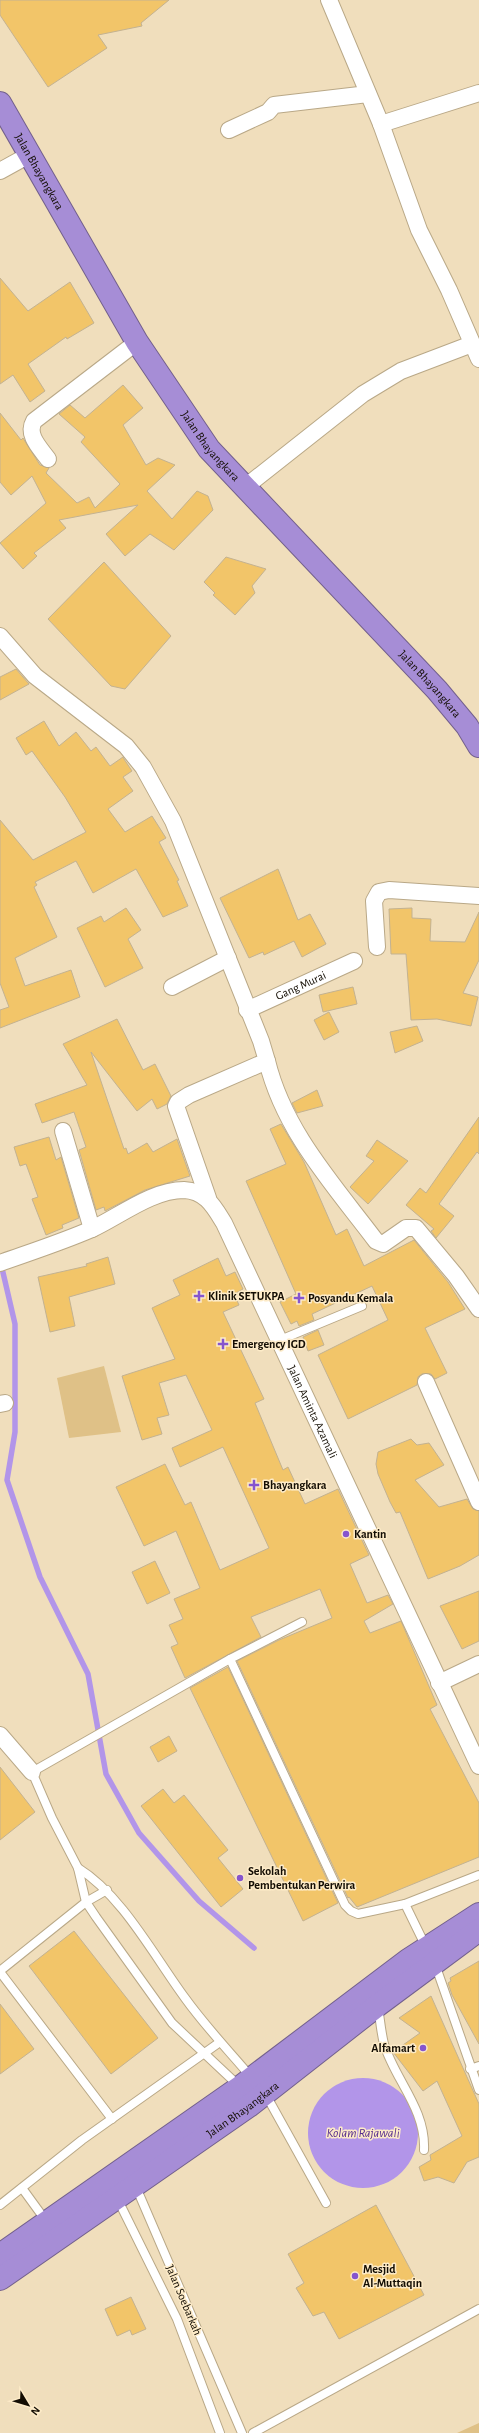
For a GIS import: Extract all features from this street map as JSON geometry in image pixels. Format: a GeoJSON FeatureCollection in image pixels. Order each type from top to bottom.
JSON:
{"type":"FeatureCollection","features":[{"type":"Feature","properties":{"kind":"highway","name":"Jalan Bhayangkara"},"geometry":{"type":"LineString","coordinates":[[0,104],[137,342],[209,449],[244,488],[437,690],[466,726],[479,746]]}},
{"type":"Feature","properties":{"kind":"highway","name":"Jalan Bhayangkara"},"geometry":{"type":"LineString","coordinates":[[0,2279],[53,2231],[130,2176],[256,2091],[373,1997],[430,1955],[479,1914]]}},
{"type":"Feature","properties":{"kind":"highway","name":"Jalan Bhayangkara"},"geometry":{"type":"LineString","coordinates":[[430,1955],[479,1930]]}},
{"type":"Feature","properties":{"kind":"highway","name":"Jalan Bhayangkara"},"geometry":{"type":"LineString","coordinates":[[0,2255],[53,2231]]}},
{"type":"Feature","properties":{"kind":"street"},"geometry":{"type":"LineString","coordinates":[[329,0],[381,124],[419,230],[449,290],[479,359]]}},
{"type":"Feature","properties":{"kind":"street"},"geometry":{"type":"LineString","coordinates":[[381,124],[479,92]]}},
{"type":"Feature","properties":{"kind":"street"},"geometry":{"type":"LineString","coordinates":[[229,130],[268,112],[274,105],[368,94]]}},
{"type":"Feature","properties":{"kind":"street"},"geometry":{"type":"LineString","coordinates":[[0,171],[29,155]]}},
{"type":"Feature","properties":{"kind":"street"},"geometry":{"type":"LineString","coordinates":[[48,459],[30,431],[34,421],[137,342]]}},
{"type":"Feature","properties":{"kind":"street"},"geometry":{"type":"LineString","coordinates":[[244,488],[363,394],[402,371],[472,344]]}},
{"type":"Feature","properties":{"kind":"street"},"geometry":{"type":"LineString","coordinates":[[0,636],[35,676],[126,746],[143,767],[173,821],[228,958],[267,1061],[280,1103],[291,1125],[376,1241],[383,1244],[406,1228],[416,1228],[456,1276],[479,1309]]}},
{"type":"Feature","properties":{"kind":"street"},"geometry":{"type":"LineString","coordinates":[[377,947],[374,901],[379,892],[389,890],[479,896]]}},
{"type":"Feature","properties":{"kind":"street"},"geometry":{"type":"LineString","coordinates":[[172,986],[228,958]]}},
{"type":"Feature","properties":{"kind":"street","name":"Gang Murai"},"geometry":{"type":"LineString","coordinates":[[247,1010],[354,961]]}},
{"type":"Feature","properties":{"kind":"street","name":"Jalan Aminta Azamali"},"geometry":{"type":"LineString","coordinates":[[267,1061],[189,1095],[178,1102],[176,1106],[208,1198],[224,1222],[479,1766]]}},
{"type":"Feature","properties":{"kind":"street"},"geometry":{"type":"LineString","coordinates":[[63,1131],[92,1229]]}},
{"type":"Feature","properties":{"kind":"street"},"geometry":{"type":"LineString","coordinates":[[0,1263],[92,1229],[155,1197],[170,1192],[185,1190],[208,1198]]}},
{"type":"Feature","properties":{"kind":"street"},"geometry":{"type":"LineString","coordinates":[[426,1382],[479,1502]]}},
{"type":"Feature","properties":{"kind":"street"},"geometry":{"type":"LineString","coordinates":[[439,1683],[479,1664]]}},
{"type":"Feature","properties":{"kind":"street"},"geometry":{"type":"LineString","coordinates":[[0,1735],[32,1772]]}},
{"type":"Feature","properties":{"kind":"lane"},"geometry":{"type":"LineString","coordinates":[[280,1340],[362,1306]]}},
{"type":"Feature","properties":{"kind":"lane"},"geometry":{"type":"LineString","coordinates":[[256,2091],[204,2054],[172,2023],[86,1902],[78,1868],[52,1818],[32,1772],[230,1659],[302,1622]]}},
{"type":"Feature","properties":{"kind":"lane"},"geometry":{"type":"LineString","coordinates":[[230,1659],[345,1905],[351,1911],[358,1914],[405,1904],[479,1876]]}},
{"type":"Feature","properties":{"kind":"lane"},"geometry":{"type":"LineString","coordinates":[[78,1868],[95,1878],[107,1890],[186,2000],[220,2042],[256,2091],[326,2203]]}},
{"type":"Feature","properties":{"kind":"lane"},"geometry":{"type":"LineString","coordinates":[[107,1890],[86,1902],[0,1971],[112,2119]]}},
{"type":"Feature","properties":{"kind":"lane"},"geometry":{"type":"LineString","coordinates":[[405,1904],[430,1955],[470,2069],[479,2090]]}},
{"type":"Feature","properties":{"kind":"lane"},"geometry":{"type":"LineString","coordinates":[[373,1997],[384,2044],[416,2108],[425,2139],[424,2150]]}},
{"type":"Feature","properties":{"kind":"lane"},"geometry":{"type":"LineString","coordinates":[[0,2205],[112,2119],[220,2042]]}},
{"type":"Feature","properties":{"kind":"lane"},"geometry":{"type":"LineString","coordinates":[[470,2069],[479,2066]]}},
{"type":"Feature","properties":{"kind":"lane","name":"Jalan Soebarkah"},"geometry":{"type":"LineString","coordinates":[[130,2176],[242,2433]]}},
{"type":"Feature","properties":{"kind":"lane"},"geometry":{"type":"LineString","coordinates":[[22,2188],[53,2231]]}},
{"type":"Feature","properties":{"kind":"lane","name":"Jalan Soebarkah"},"geometry":{"type":"LineString","coordinates":[[112,2189],[177,2319],[220,2433]]}},
{"type":"Feature","properties":{"kind":"lane"},"geometry":{"type":"LineString","coordinates":[[253,2433],[479,2309]]}},
{"type":"Feature","properties":{"kind":"shaded area"},"geometry":{"type":"Polygon","coordinates":[[[104,1366],[121,1432],[69,1438],[57,1378],[104,1366]]]}},
{"type":"Feature","properties":{"kind":"shaded area"},"geometry":{"type":"Polygon","coordinates":[[[479,2423],[479,2433],[457,2433],[479,2423]]]}},
{"type":"Feature","properties":{"kind":"water","name":"Kolam Rajawali"},"geometry":{"type":"Polygon","coordinates":[[[363,2078],[384,2083],[402,2094],[413,2112],[418,2133],[413,2154],[402,2172],[384,2183],[363,2188],[342,2183],[324,2172],[313,2154],[308,2133],[313,2112],[324,2094],[342,2083],[363,2078]]]}},
{"type":"Feature","properties":{"kind":"building"},"geometry":{"type":"Polygon","coordinates":[[[0,0],[169,0],[141,23],[142,26],[98,35],[107,48],[48,87],[0,15],[0,0]]]}},
{"type":"Feature","properties":{"kind":"building"},"geometry":{"type":"Polygon","coordinates":[[[0,278],[28,311],[70,282],[94,323],[67,339],[66,337],[28,364],[45,391],[30,402],[13,375],[0,384],[0,278]]]}},
{"type":"Feature","properties":{"kind":"building"},"geometry":{"type":"Polygon","coordinates":[[[123,385],[143,408],[123,425],[146,465],[158,458],[175,465],[147,491],[172,519],[197,491],[208,496],[213,510],[174,550],[150,534],[125,556],[106,534],[138,505],[59,520],[66,528],[34,553],[37,556],[23,569],[0,543],[46,503],[32,476],[11,495],[0,482],[0,413],[21,440],[23,438],[40,465],[49,468],[46,473],[77,503],[89,497],[95,508],[120,484],[81,442],[85,437],[59,414],[70,405],[85,418],[123,385]]]}},
{"type":"Feature","properties":{"kind":"building"},"geometry":{"type":"Polygon","coordinates":[[[226,557],[266,569],[252,586],[255,593],[235,615],[213,595],[215,593],[204,582],[226,557]]]}},
{"type":"Feature","properties":{"kind":"building"},"geometry":{"type":"Polygon","coordinates":[[[104,562],[171,636],[125,689],[111,686],[48,619],[104,562]]]}},
{"type":"Feature","properties":{"kind":"building"},"geometry":{"type":"Polygon","coordinates":[[[16,669],[29,684],[0,700],[0,677],[16,669]]]}},
{"type":"Feature","properties":{"kind":"building"},"geometry":{"type":"Polygon","coordinates":[[[44,721],[59,746],[76,732],[91,751],[96,747],[110,766],[123,757],[132,771],[123,777],[133,791],[108,809],[125,832],[152,816],[166,838],[159,842],[179,880],[177,881],[188,906],[163,917],[136,869],[93,893],[76,861],[35,882],[37,885],[34,887],[57,937],[15,958],[25,986],[71,970],[80,997],[0,1028],[0,1010],[9,1007],[0,983],[0,820],[33,860],[86,832],[65,797],[32,751],[26,755],[16,738],[44,721]]]}},
{"type":"Feature","properties":{"kind":"building"},"geometry":{"type":"Polygon","coordinates":[[[278,869],[298,920],[310,914],[326,944],[302,957],[294,941],[264,955],[263,952],[249,958],[220,898],[278,869]]]}},
{"type":"Feature","properties":{"kind":"building"},"geometry":{"type":"Polygon","coordinates":[[[126,908],[141,930],[128,939],[143,968],[105,987],[77,928],[101,916],[104,922],[126,908]]]}},
{"type":"Feature","properties":{"kind":"building"},"geometry":{"type":"Polygon","coordinates":[[[412,908],[412,918],[431,919],[430,941],[465,942],[479,912],[479,960],[463,993],[478,997],[471,1026],[437,1019],[411,1020],[406,954],[391,954],[389,909],[412,908]]]}},
{"type":"Feature","properties":{"kind":"building"},"geometry":{"type":"Polygon","coordinates":[[[353,987],[357,1004],[323,1012],[319,995],[353,987]]]}},
{"type":"Feature","properties":{"kind":"building"},"geometry":{"type":"Polygon","coordinates":[[[329,1012],[339,1032],[324,1040],[314,1020],[329,1012]]]}},
{"type":"Feature","properties":{"kind":"building"},"geometry":{"type":"Polygon","coordinates":[[[117,1019],[143,1070],[155,1064],[171,1096],[167,1104],[157,1109],[152,1099],[137,1111],[91,1052],[124,1149],[126,1148],[128,1154],[147,1143],[153,1152],[177,1139],[190,1176],[145,1190],[105,1211],[104,1207],[96,1210],[79,1150],[86,1147],[74,1112],[42,1123],[35,1104],[87,1085],[63,1044],[117,1019]]]}},
{"type":"Feature","properties":{"kind":"building"},"geometry":{"type":"Polygon","coordinates":[[[417,1026],[423,1041],[395,1053],[390,1032],[417,1026]]]}},
{"type":"Feature","properties":{"kind":"building"},"geometry":{"type":"Polygon","coordinates":[[[317,1090],[323,1106],[297,1113],[292,1103],[317,1090]]]}},
{"type":"Feature","properties":{"kind":"building"},"geometry":{"type":"Polygon","coordinates":[[[479,1117],[479,1154],[477,1152],[439,1204],[454,1216],[436,1238],[431,1231],[434,1229],[406,1205],[420,1188],[426,1193],[479,1117]]]}},
{"type":"Feature","properties":{"kind":"building"},"geometry":{"type":"Polygon","coordinates":[[[281,1124],[304,1162],[336,1235],[347,1229],[364,1266],[414,1240],[448,1282],[465,1309],[425,1328],[447,1373],[435,1379],[431,1374],[422,1374],[418,1377],[417,1385],[348,1419],[318,1355],[388,1320],[372,1286],[312,1314],[314,1320],[299,1326],[297,1321],[291,1324],[280,1302],[296,1294],[246,1181],[286,1164],[270,1129],[281,1124]]]}},
{"type":"Feature","properties":{"kind":"building"},"geometry":{"type":"Polygon","coordinates":[[[49,1137],[56,1160],[61,1157],[79,1218],[62,1225],[63,1228],[46,1235],[32,1199],[38,1197],[26,1164],[20,1166],[14,1147],[49,1137]]]}},
{"type":"Feature","properties":{"kind":"building"},"geometry":{"type":"Polygon","coordinates":[[[377,1140],[408,1161],[368,1204],[350,1187],[374,1161],[366,1156],[377,1140]]]}},
{"type":"Feature","properties":{"kind":"building"},"geometry":{"type":"Polygon","coordinates":[[[108,1257],[115,1284],[69,1297],[75,1326],[50,1332],[38,1277],[87,1266],[86,1264],[108,1257]]]}},
{"type":"Feature","properties":{"kind":"building"},"geometry":{"type":"Polygon","coordinates":[[[218,1258],[226,1276],[235,1272],[243,1289],[234,1294],[239,1305],[223,1312],[264,1399],[255,1403],[283,1470],[288,1467],[305,1504],[338,1489],[369,1555],[350,1564],[367,1603],[388,1595],[393,1604],[364,1621],[370,1633],[401,1621],[437,1705],[430,1709],[479,1803],[479,1857],[357,1907],[349,1897],[348,1898],[237,1661],[279,1640],[332,1618],[320,1589],[251,1617],[261,1637],[185,1678],[171,1647],[178,1644],[169,1625],[183,1619],[174,1599],[200,1588],[176,1531],[144,1546],[116,1487],[165,1464],[185,1505],[191,1502],[220,1570],[269,1548],[223,1447],[180,1467],[172,1448],[212,1430],[186,1375],[159,1383],[169,1415],[157,1418],[162,1434],[142,1440],[122,1376],[175,1359],[152,1308],[180,1295],[173,1280],[218,1258]]]}},
{"type":"Feature","properties":{"kind":"building"},"geometry":{"type":"Polygon","coordinates":[[[318,1330],[324,1345],[308,1351],[303,1337],[318,1330]]]}},
{"type":"Feature","properties":{"kind":"building"},"geometry":{"type":"Polygon","coordinates":[[[411,1439],[417,1445],[429,1443],[444,1465],[415,1480],[439,1507],[467,1499],[473,1509],[479,1511],[479,1555],[460,1566],[428,1579],[400,1512],[396,1513],[390,1502],[378,1474],[376,1464],[378,1452],[411,1439]]]}},
{"type":"Feature","properties":{"kind":"building"},"geometry":{"type":"Polygon","coordinates":[[[155,1561],[170,1593],[147,1604],[132,1572],[155,1561]]]}},
{"type":"Feature","properties":{"kind":"building"},"geometry":{"type":"Polygon","coordinates":[[[479,1591],[479,1641],[462,1649],[440,1606],[479,1591]]]}},
{"type":"Feature","properties":{"kind":"building"},"geometry":{"type":"Polygon","coordinates":[[[228,1667],[338,1903],[303,1921],[190,1688],[228,1667]]]}},
{"type":"Feature","properties":{"kind":"building"},"geometry":{"type":"Polygon","coordinates":[[[169,1736],[177,1751],[158,1762],[150,1747],[169,1736]]]}},
{"type":"Feature","properties":{"kind":"building"},"geometry":{"type":"Polygon","coordinates":[[[0,1767],[35,1812],[0,1840],[0,1767]]]}},
{"type":"Feature","properties":{"kind":"building"},"geometry":{"type":"Polygon","coordinates":[[[163,1789],[174,1803],[184,1795],[228,1850],[218,1858],[243,1889],[221,1907],[141,1806],[163,1789]]]}},
{"type":"Feature","properties":{"kind":"building"},"geometry":{"type":"Polygon","coordinates":[[[74,1931],[158,2038],[111,2074],[29,1966],[74,1931]]]}},
{"type":"Feature","properties":{"kind":"building"},"geometry":{"type":"Polygon","coordinates":[[[479,1961],[479,2044],[452,1995],[448,1983],[451,1981],[450,1978],[479,1961]]]}},
{"type":"Feature","properties":{"kind":"building"},"geometry":{"type":"Polygon","coordinates":[[[431,1996],[479,2104],[479,2157],[467,2162],[454,2183],[438,2177],[424,2181],[419,2167],[431,2160],[430,2155],[462,2136],[437,2081],[423,2091],[393,2052],[420,2033],[399,2018],[431,1996]]]}},
{"type":"Feature","properties":{"kind":"building"},"geometry":{"type":"Polygon","coordinates":[[[0,2004],[34,2049],[0,2074],[0,2004]]]}},
{"type":"Feature","properties":{"kind":"building"},"geometry":{"type":"Polygon","coordinates":[[[376,2205],[424,2295],[339,2339],[324,2312],[313,2316],[296,2288],[304,2283],[288,2254],[376,2205]]]}},
{"type":"Feature","properties":{"kind":"building"},"geometry":{"type":"Polygon","coordinates":[[[131,2297],[146,2329],[132,2335],[130,2330],[117,2336],[105,2309],[131,2297]]]}},
{"type":"Feature","properties":{"kind":"waterway"},"geometry":{"type":"LineString","coordinates":[[1,1264],[15,1324],[15,1432],[7,1480],[40,1577],[88,1674],[106,1774],[139,1833],[199,1901],[254,1948]]}},
{"type":"Feature","properties":{"kind":"place","name":"Klinik SETUKPA"},"geometry":{"type":"Point","coordinates":[199,1296]}},
{"type":"Feature","properties":{"kind":"place","name":"Posyandu Kemala"},"geometry":{"type":"Point","coordinates":[299,1298]}},
{"type":"Feature","properties":{"kind":"place","name":"Emergency IGD"},"geometry":{"type":"Point","coordinates":[223,1344]}},
{"type":"Feature","properties":{"kind":"place","name":"Bhayangkara"},"geometry":{"type":"Point","coordinates":[254,1485]}},
{"type":"Feature","properties":{"kind":"place","name":"Kantin"},"geometry":{"type":"Point","coordinates":[346,1534]}},
{"type":"Feature","properties":{"kind":"place","name":"Sekolah Pembentukan Perwira"},"geometry":{"type":"Point","coordinates":[240,1878]}},
{"type":"Feature","properties":{"kind":"place","name":"Alfamart"},"geometry":{"type":"Point","coordinates":[423,2048]}},
{"type":"Feature","properties":{"kind":"place","name":"Mesjid Al-Muttaqin"},"geometry":{"type":"Point","coordinates":[355,2276]}}]}
